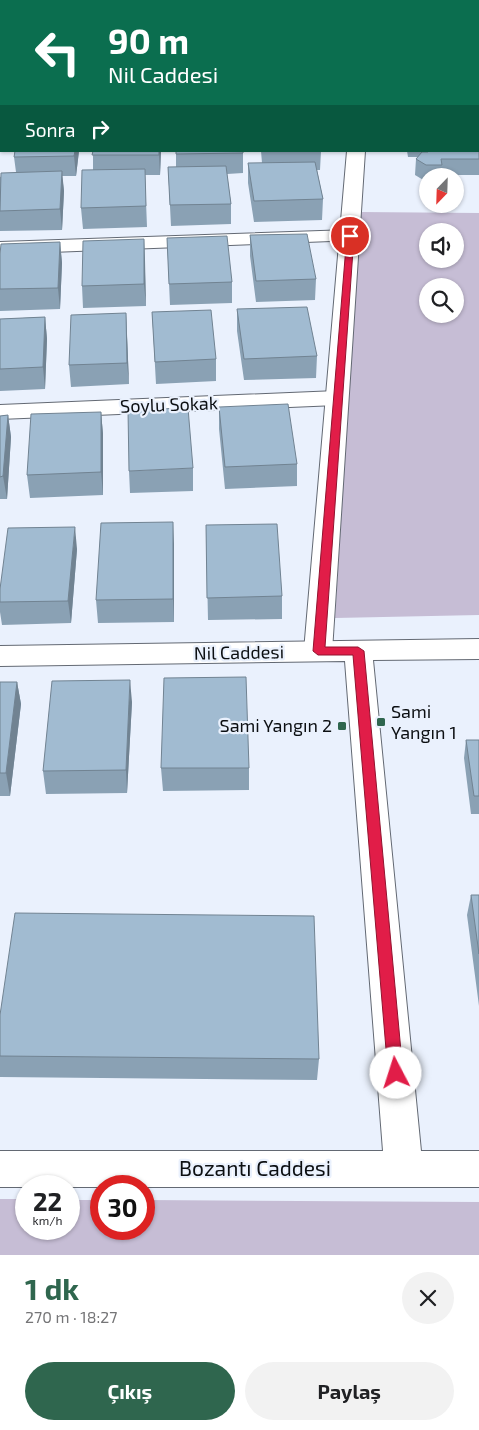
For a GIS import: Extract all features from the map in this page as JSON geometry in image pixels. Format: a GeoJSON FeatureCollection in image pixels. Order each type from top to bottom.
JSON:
{"type":"FeatureCollection","features":[{"type":"Feature","properties":{"kind":"street"},"geometry":{"type":"LineString","coordinates":[[318,651],[356,152]]}},
{"type":"Feature","properties":{"kind":"street"},"geometry":{"type":"LineString","coordinates":[[0,248],[350,236]]}},
{"type":"Feature","properties":{"kind":"street","name":"Soylu Sokak"},"geometry":{"type":"LineString","coordinates":[[0,412],[337,398]]}},
{"type":"Feature","properties":{"kind":"street","name":"Nil Caddesi"},"geometry":{"type":"LineString","coordinates":[[0,656],[479,649]]}},
{"type":"Feature","properties":{"kind":"street"},"geometry":{"type":"LineString","coordinates":[[358,651],[404,1169]]}},
{"type":"Feature","properties":{"kind":"street","name":"Bozantı Caddesi"},"geometry":{"type":"LineString","coordinates":[[0,1169],[479,1169]]}},
{"type":"Feature","properties":{"kind":"shaded area"},"geometry":{"type":"Polygon","coordinates":[[[360,212],[479,213],[479,615],[335,618],[360,212]]]}},
{"type":"Feature","properties":{"kind":"shaded area"},"geometry":{"type":"Polygon","coordinates":[[[0,1199],[15,1199],[15,1240],[80,1240],[80,1200],[90,1200],[90,1240],[155,1240],[155,1200],[479,1202],[479,1255],[0,1255],[0,1199]]]}},
{"type":"Feature","properties":{"kind":"building"},"geometry":{"type":"Polygon","coordinates":[[[15,152],[75,152],[74,156],[14,157],[15,152]]]}},
{"type":"Feature","properties":{"kind":"building"},"geometry":{"type":"Polygon","coordinates":[[[93,152],[159,152],[159,155],[92,155],[93,152]]]}},
{"type":"Feature","properties":{"kind":"building"},"geometry":{"type":"Polygon","coordinates":[[[176,152],[243,152],[243,153],[176,154],[176,152]]]}},
{"type":"Feature","properties":{"kind":"building"},"geometry":{"type":"Polygon","coordinates":[[[422,152],[479,152],[479,159],[441,159],[442,165],[426,165],[416,159],[422,152]]]}},
{"type":"Feature","properties":{"kind":"building"},"geometry":{"type":"Polygon","coordinates":[[[315,162],[323,199],[254,201],[248,163],[315,162]]]}},
{"type":"Feature","properties":{"kind":"building"},"geometry":{"type":"Polygon","coordinates":[[[226,166],[231,204],[170,205],[168,167],[226,166]]]}},
{"type":"Feature","properties":{"kind":"building"},"geometry":{"type":"Polygon","coordinates":[[[145,169],[146,206],[81,208],[82,170],[145,169]]]}},
{"type":"Feature","properties":{"kind":"building"},"geometry":{"type":"Polygon","coordinates":[[[62,171],[60,209],[0,211],[1,173],[62,171]]]}},
{"type":"Feature","properties":{"kind":"building"},"geometry":{"type":"Polygon","coordinates":[[[307,234],[316,279],[256,281],[250,235],[307,234]]]}},
{"type":"Feature","properties":{"kind":"building"},"geometry":{"type":"Polygon","coordinates":[[[227,236],[232,282],[169,284],[167,238],[227,236]]]}},
{"type":"Feature","properties":{"kind":"building"},"geometry":{"type":"Polygon","coordinates":[[[144,239],[144,284],[82,286],[83,241],[144,239]]]}},
{"type":"Feature","properties":{"kind":"building"},"geometry":{"type":"Polygon","coordinates":[[[60,242],[58,288],[0,289],[1,244],[60,242]]]}},
{"type":"Feature","properties":{"kind":"building"},"geometry":{"type":"Polygon","coordinates":[[[307,307],[317,356],[244,359],[237,309],[307,307]]]}},
{"type":"Feature","properties":{"kind":"building"},"geometry":{"type":"Polygon","coordinates":[[[211,310],[216,359],[155,362],[152,312],[211,310]]]}},
{"type":"Feature","properties":{"kind":"building"},"geometry":{"type":"Polygon","coordinates":[[[126,313],[127,363],[69,365],[71,315],[126,313]]]}},
{"type":"Feature","properties":{"kind":"building"},"geometry":{"type":"Polygon","coordinates":[[[45,317],[43,367],[0,369],[0,319],[45,317]]]}},
{"type":"Feature","properties":{"kind":"building"},"geometry":{"type":"Polygon","coordinates":[[[288,404],[297,464],[225,467],[219,407],[288,404]]]}},
{"type":"Feature","properties":{"kind":"building"},"geometry":{"type":"Polygon","coordinates":[[[188,408],[193,468],[129,471],[128,410],[188,408]]]}},
{"type":"Feature","properties":{"kind":"building"},"geometry":{"type":"Polygon","coordinates":[[[101,412],[101,472],[27,475],[31,414],[101,412]]]}},
{"type":"Feature","properties":{"kind":"building"},"geometry":{"type":"Polygon","coordinates":[[[8,415],[3,476],[0,477],[0,416],[8,415]]]}},
{"type":"Feature","properties":{"kind":"building"},"geometry":{"type":"Polygon","coordinates":[[[173,522],[173,599],[96,600],[101,523],[173,522]]]}},
{"type":"Feature","properties":{"kind":"building"},"geometry":{"type":"Polygon","coordinates":[[[277,524],[282,596],[207,598],[206,525],[277,524]]]}},
{"type":"Feature","properties":{"kind":"building"},"geometry":{"type":"Polygon","coordinates":[[[75,527],[68,601],[0,602],[8,528],[75,527]]]}},
{"type":"Feature","properties":{"kind":"building"},"geometry":{"type":"Polygon","coordinates":[[[246,677],[249,768],[161,768],[164,678],[246,677]]]}},
{"type":"Feature","properties":{"kind":"building"},"geometry":{"type":"Polygon","coordinates":[[[130,680],[126,770],[43,771],[52,681],[130,680]]]}},
{"type":"Feature","properties":{"kind":"building"},"geometry":{"type":"Polygon","coordinates":[[[0,682],[17,682],[6,773],[0,773],[0,682]]]}},
{"type":"Feature","properties":{"kind":"building"},"geometry":{"type":"Polygon","coordinates":[[[466,740],[479,740],[479,796],[474,796],[466,740]]]}},
{"type":"Feature","properties":{"kind":"building"},"geometry":{"type":"Polygon","coordinates":[[[471,895],[479,895],[479,954],[471,895]]]}},
{"type":"Feature","properties":{"kind":"building"},"geometry":{"type":"Polygon","coordinates":[[[15,913],[314,916],[319,1059],[0,1056],[0,1015],[15,913]]]}},
{"type":"Feature","properties":{"kind":"place","name":"Sami Yangın 1"},"geometry":{"type":"Point","coordinates":[381,722]}},
{"type":"Feature","properties":{"kind":"place","name":"Sami Yangın 2"},"geometry":{"type":"Point","coordinates":[342,726]}},
{"type":"Feature","properties":{"kind":"route"},"geometry":{"type":"LineString","coordinates":[[350,236],[318,651],[358,651],[396,1073]]}}]}
